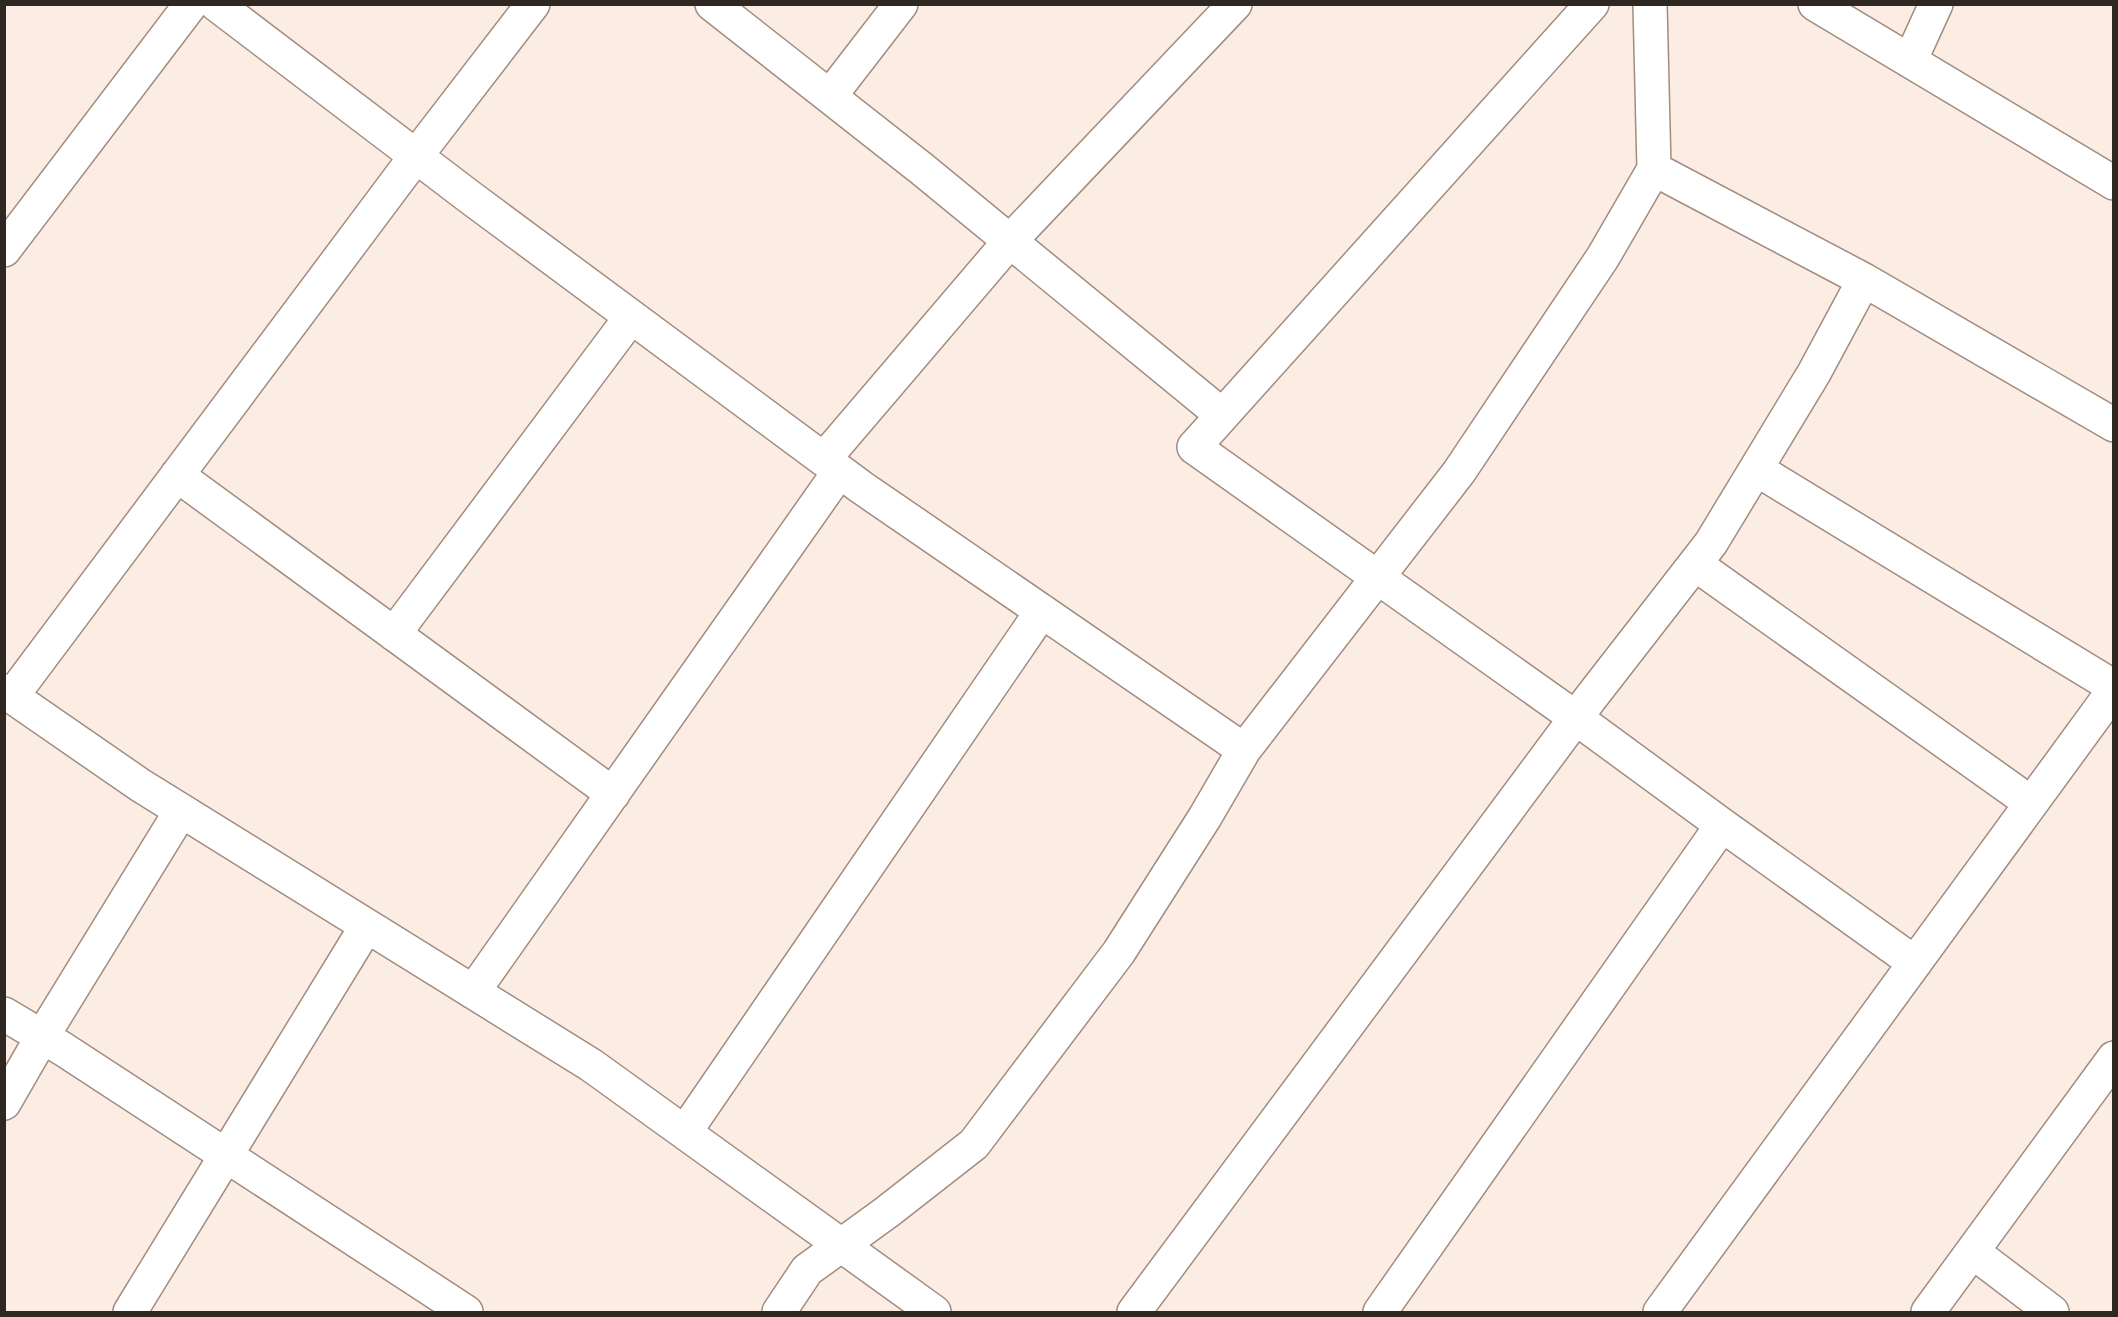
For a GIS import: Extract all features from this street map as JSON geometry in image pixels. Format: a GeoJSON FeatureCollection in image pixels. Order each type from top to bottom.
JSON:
{"type":"FeatureCollection","features":[{"type":"Feature","properties":{"kind":"street"},"geometry":{"type":"LineString","coordinates":[[4,250],[191,4]]}},
{"type":"Feature","properties":{"kind":"street"},"geometry":{"type":"LineString","coordinates":[[216,4],[831,466],[1244,750]]}},
{"type":"Feature","properties":{"kind":"street"},"geometry":{"type":"LineString","coordinates":[[533,4],[177,475],[8,694],[140,785],[591,1065],[934,1312]]}},
{"type":"Feature","properties":{"kind":"street"},"geometry":{"type":"LineString","coordinates":[[712,4],[1010,241],[1222,416]]}},
{"type":"Feature","properties":{"kind":"street"},"geometry":{"type":"LineString","coordinates":[[830,96],[901,4]]}},
{"type":"Feature","properties":{"kind":"street"},"geometry":{"type":"LineString","coordinates":[[474,993],[613,794],[831,466],[1010,241],[1235,4]]}},
{"type":"Feature","properties":{"kind":"street"},"geometry":{"type":"LineString","coordinates":[[1592,4],[1194,447],[1576,718],[1915,963]]}},
{"type":"Feature","properties":{"kind":"street"},"geometry":{"type":"LineString","coordinates":[[779,1312],[807,1270],[974,1144],[1119,952],[1205,817],[1244,750],[1459,472],[1603,257],[1654,169],[1650,4]]}},
{"type":"Feature","properties":{"kind":"street"},"geometry":{"type":"LineString","coordinates":[[1815,4],[2114,183]]}},
{"type":"Feature","properties":{"kind":"street"},"geometry":{"type":"LineString","coordinates":[[1910,61],[1936,4]]}},
{"type":"Feature","properties":{"kind":"street"},"geometry":{"type":"LineString","coordinates":[[1654,169],[1864,280],[2114,425]]}},
{"type":"Feature","properties":{"kind":"street"},"geometry":{"type":"LineString","coordinates":[[1134,1312],[1576,718],[1711,543],[1814,373],[1864,280]]}},
{"type":"Feature","properties":{"kind":"street"},"geometry":{"type":"LineString","coordinates":[[394,634],[631,317]]}},
{"type":"Feature","properties":{"kind":"street"},"geometry":{"type":"LineString","coordinates":[[1660,1312],[2114,689],[1756,469]]}},
{"type":"Feature","properties":{"kind":"street"},"geometry":{"type":"LineString","coordinates":[[177,475],[613,794]]}},
{"type":"Feature","properties":{"kind":"street"},"geometry":{"type":"LineString","coordinates":[[1695,564],[2031,803]]}},
{"type":"Feature","properties":{"kind":"street"},"geometry":{"type":"LineString","coordinates":[[685,1132],[1042,611]]}},
{"type":"Feature","properties":{"kind":"street"},"geometry":{"type":"LineString","coordinates":[[4,1103],[181,811]]}},
{"type":"Feature","properties":{"kind":"street"},"geometry":{"type":"LineString","coordinates":[[1380,1312],[1722,825]]}},
{"type":"Feature","properties":{"kind":"street"},"geometry":{"type":"LineString","coordinates":[[130,1312],[366,927]]}},
{"type":"Feature","properties":{"kind":"street"},"geometry":{"type":"LineString","coordinates":[[4,1014],[466,1312]]}},
{"type":"Feature","properties":{"kind":"street"},"geometry":{"type":"LineString","coordinates":[[1928,1312],[2114,1058]]}},
{"type":"Feature","properties":{"kind":"street"},"geometry":{"type":"LineString","coordinates":[[1973,1252],[2052,1312]]}}]}
